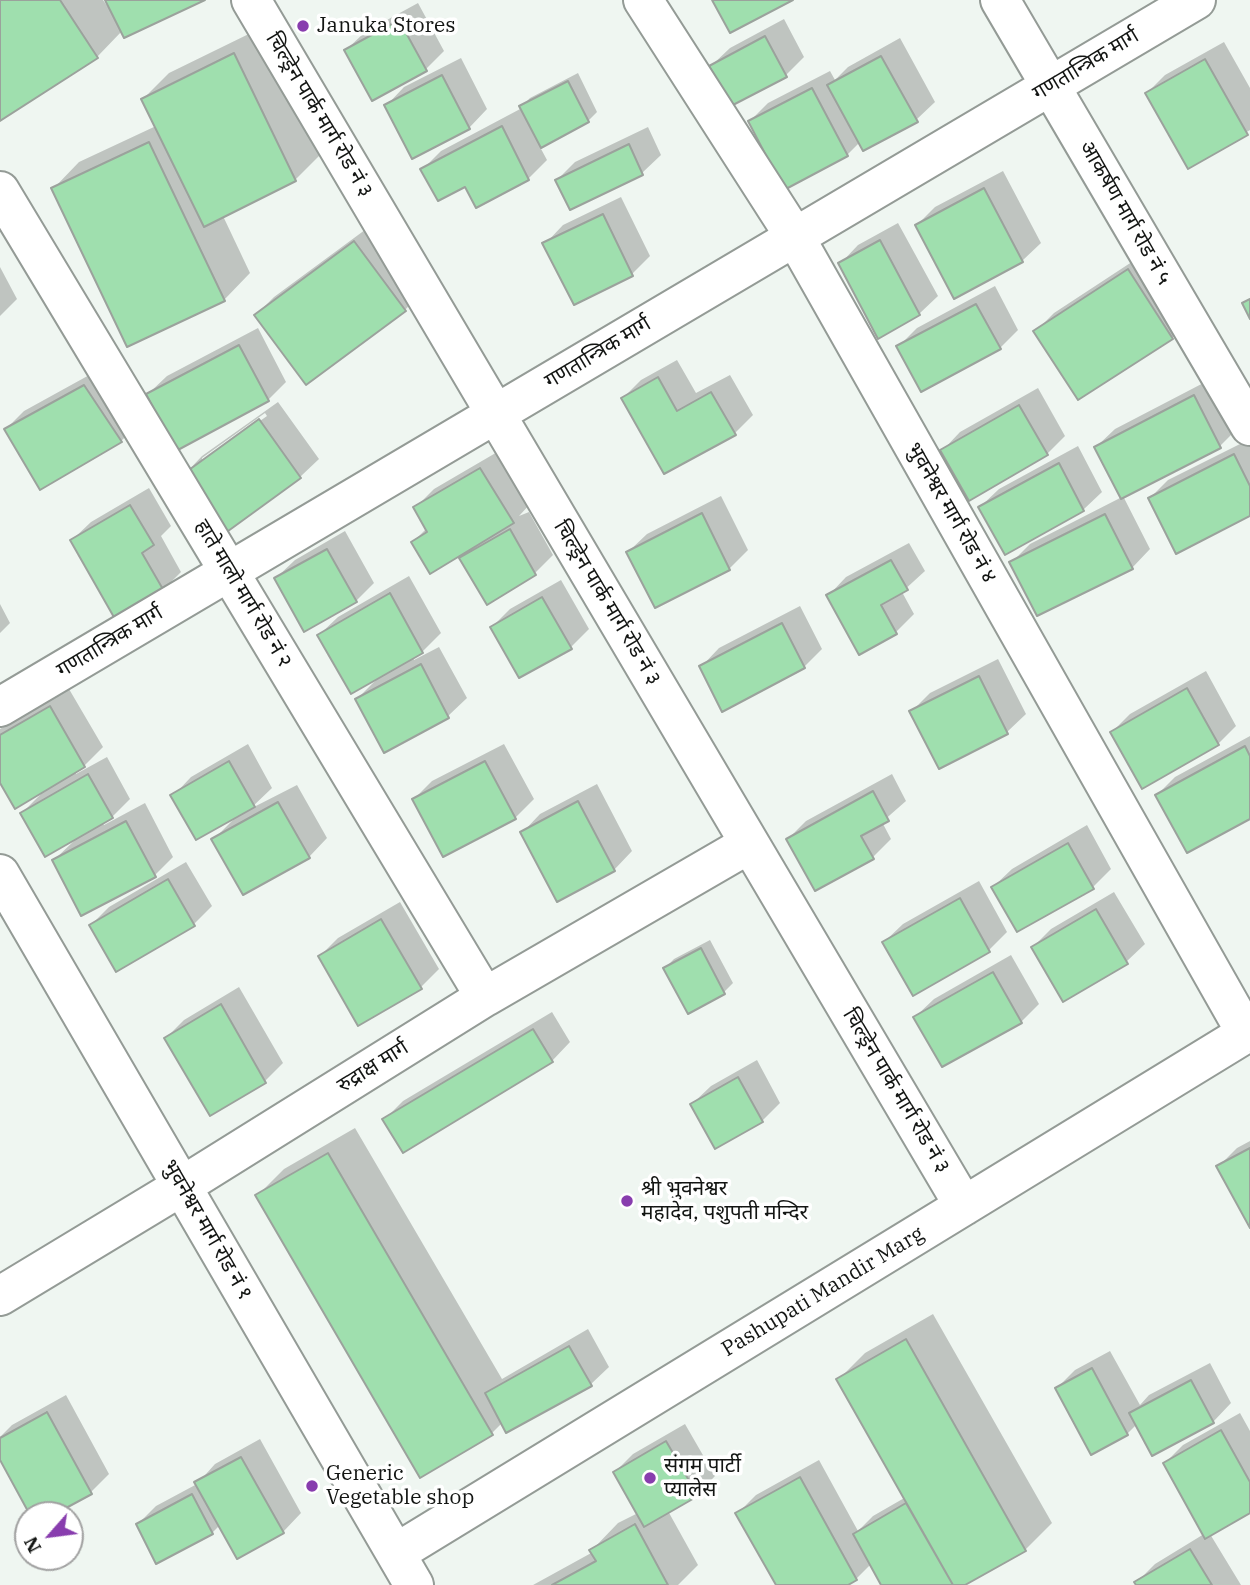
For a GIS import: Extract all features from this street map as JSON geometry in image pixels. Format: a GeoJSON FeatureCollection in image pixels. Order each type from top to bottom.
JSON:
{"type":"FeatureCollection","features":[{"type":"Feature","properties":{"kind":"street","name":"चिल्ड्रेन पार्क मार्ग रोड नं ३"},"geometry":{"type":"LineString","coordinates":[[251,0],[964,1206]]}},
{"type":"Feature","properties":{"kind":"street","name":"भुवनेश्वर मार्ग रोड नं ४"},"geometry":{"type":"LineString","coordinates":[[643,0],[795,237],[1248,1032]]}},
{"type":"Feature","properties":{"kind":"street","name":"आकर्षण मार्ग रोड नं ५"},"geometry":{"type":"LineString","coordinates":[[1000,0],[1250,426]]}},
{"type":"Feature","properties":{"kind":"street","name":"गणतान्त्रिक मार्ग"},"geometry":{"type":"LineString","coordinates":[[0,707],[1196,0]]}},
{"type":"Feature","properties":{"kind":"street","name":"हाते मालो मार्ग रोड नं २"},"geometry":{"type":"LineString","coordinates":[[0,191],[485,997]]}},
{"type":"Feature","properties":{"kind":"street","name":"रुद्राक्ष मार्ग"},"geometry":{"type":"LineString","coordinates":[[0,1296],[485,997],[750,844]]}},
{"type":"Feature","properties":{"kind":"street","name":"भुवनेश्वर मार्ग रोड नं १"},"geometry":{"type":"LineString","coordinates":[[0,874],[405,1569]]}},
{"type":"Feature","properties":{"kind":"street","name":"Pashupati Mandir Marg"},"geometry":{"type":"LineString","coordinates":[[405,1569],[964,1206],[1248,1032]]}},
{"type":"Feature","properties":{"kind":"building"},"geometry":{"type":"Polygon","coordinates":[[[0,0],[60,0],[98,58],[0,121],[0,0]]]}},
{"type":"Feature","properties":{"kind":"building"},"geometry":{"type":"Polygon","coordinates":[[[105,0],[205,0],[124,38],[105,0]]]}},
{"type":"Feature","properties":{"kind":"building"},"geometry":{"type":"Polygon","coordinates":[[[712,0],[793,0],[730,33],[712,0]]]}},
{"type":"Feature","properties":{"kind":"building"},"geometry":{"type":"Polygon","coordinates":[[[399,20],[427,71],[372,101],[344,50],[399,20]]]}},
{"type":"Feature","properties":{"kind":"building"},"geometry":{"type":"Polygon","coordinates":[[[765,36],[787,77],[731,106],[709,66],[765,36]]]}},
{"type":"Feature","properties":{"kind":"building"},"geometry":{"type":"Polygon","coordinates":[[[234,53],[296,181],[204,227],[141,99],[234,53]]]}},
{"type":"Feature","properties":{"kind":"building"},"geometry":{"type":"Polygon","coordinates":[[[881,56],[918,122],[863,151],[827,85],[881,56]]]}},
{"type":"Feature","properties":{"kind":"building"},"geometry":{"type":"Polygon","coordinates":[[[1205,59],[1248,135],[1188,169],[1145,93],[1205,59]]]}},
{"type":"Feature","properties":{"kind":"building"},"geometry":{"type":"Polygon","coordinates":[[[442,75],[470,129],[412,159],[384,105],[442,75]]]}},
{"type":"Feature","properties":{"kind":"building"},"geometry":{"type":"Polygon","coordinates":[[[568,81],[589,122],[541,148],[519,106],[568,81]]]}},
{"type":"Feature","properties":{"kind":"building"},"geometry":{"type":"Polygon","coordinates":[[[812,88],[848,156],[784,190],[748,121],[812,88]]]}},
{"type":"Feature","properties":{"kind":"building"},"geometry":{"type":"Polygon","coordinates":[[[502,126],[529,180],[476,208],[465,187],[438,201],[420,169],[502,126]]]}},
{"type":"Feature","properties":{"kind":"building"},"geometry":{"type":"Polygon","coordinates":[[[149,142],[225,301],[127,347],[51,188],[149,142]]]}},
{"type":"Feature","properties":{"kind":"building"},"geometry":{"type":"Polygon","coordinates":[[[629,144],[643,175],[570,210],[555,180],[629,144]]]}},
{"type":"Feature","properties":{"kind":"building"},"geometry":{"type":"Polygon","coordinates":[[[984,188],[1023,262],[954,299],[915,225],[984,188]]]}},
{"type":"Feature","properties":{"kind":"building"},"geometry":{"type":"Polygon","coordinates":[[[603,214],[633,276],[574,305],[542,243],[603,214]]]}},
{"type":"Feature","properties":{"kind":"building"},"geometry":{"type":"Polygon","coordinates":[[[880,240],[920,315],[878,339],[838,263],[880,240]]]}},
{"type":"Feature","properties":{"kind":"building"},"geometry":{"type":"Polygon","coordinates":[[[354,241],[406,311],[306,385],[254,315],[354,241]]]}},
{"type":"Feature","properties":{"kind":"building"},"geometry":{"type":"Polygon","coordinates":[[[1128,269],[1173,339],[1078,400],[1033,331],[1128,269]]]}},
{"type":"Feature","properties":{"kind":"building"},"geometry":{"type":"Polygon","coordinates":[[[1250,299],[1250,319],[1242,303],[1250,299]]]}},
{"type":"Feature","properties":{"kind":"building"},"geometry":{"type":"Polygon","coordinates":[[[976,304],[1001,349],[921,392],[896,346],[976,304]]]}},
{"type":"Feature","properties":{"kind":"building"},"geometry":{"type":"Polygon","coordinates":[[[239,345],[269,401],[176,451],[146,394],[239,345]]]}},
{"type":"Feature","properties":{"kind":"building"},"geometry":{"type":"Polygon","coordinates":[[[658,377],[677,411],[711,392],[736,435],[664,474],[621,398],[658,377]]]}},
{"type":"Feature","properties":{"kind":"building"},"geometry":{"type":"Polygon","coordinates":[[[84,385],[122,442],[40,490],[4,429],[84,385]]]}},
{"type":"Feature","properties":{"kind":"building"},"geometry":{"type":"Polygon","coordinates":[[[1194,395],[1221,448],[1121,499],[1094,447],[1194,395]]]}},
{"type":"Feature","properties":{"kind":"building"},"geometry":{"type":"Polygon","coordinates":[[[1019,405],[1048,455],[969,501],[940,450],[1019,405]]]}},
{"type":"Feature","properties":{"kind":"building"},"geometry":{"type":"Polygon","coordinates":[[[259,419],[301,478],[224,534],[182,475],[259,419]]]}},
{"type":"Feature","properties":{"kind":"building"},"geometry":{"type":"Polygon","coordinates":[[[1234,454],[1250,486],[1250,516],[1176,554],[1148,498],[1234,454]]]}},
{"type":"Feature","properties":{"kind":"building"},"geometry":{"type":"Polygon","coordinates":[[[1059,463],[1084,511],[1005,555],[978,507],[1059,463]]]}},
{"type":"Feature","properties":{"kind":"building"},"geometry":{"type":"Polygon","coordinates":[[[480,468],[514,523],[430,574],[411,542],[427,532],[413,507],[480,468]]]}},
{"type":"Feature","properties":{"kind":"building"},"geometry":{"type":"Polygon","coordinates":[[[130,505],[154,545],[142,553],[164,591],[115,619],[70,540],[130,505]]]}},
{"type":"Feature","properties":{"kind":"building"},"geometry":{"type":"Polygon","coordinates":[[[702,513],[730,570],[655,608],[626,552],[702,513]]]}},
{"type":"Feature","properties":{"kind":"building"},"geometry":{"type":"Polygon","coordinates":[[[1105,514],[1133,569],[1037,616],[1009,562],[1105,514]]]}},
{"type":"Feature","properties":{"kind":"building"},"geometry":{"type":"Polygon","coordinates":[[[510,529],[536,575],[487,605],[459,558],[510,529]]]}},
{"type":"Feature","properties":{"kind":"building"},"geometry":{"type":"Polygon","coordinates":[[[327,549],[357,602],[304,632],[274,578],[327,549]]]}},
{"type":"Feature","properties":{"kind":"building"},"geometry":{"type":"Polygon","coordinates":[[[891,560],[908,590],[881,605],[897,634],[859,655],[826,595],[891,560]]]}},
{"type":"Feature","properties":{"kind":"building"},"geometry":{"type":"Polygon","coordinates":[[[390,593],[423,653],[351,694],[317,635],[390,593]]]}},
{"type":"Feature","properties":{"kind":"building"},"geometry":{"type":"Polygon","coordinates":[[[542,597],[572,649],[519,678],[490,627],[542,597]]]}},
{"type":"Feature","properties":{"kind":"building"},"geometry":{"type":"Polygon","coordinates":[[[782,623],[805,668],[722,712],[699,666],[782,623]]]}},
{"type":"Feature","properties":{"kind":"building"},"geometry":{"type":"Polygon","coordinates":[[[421,664],[449,718],[384,753],[355,699],[421,664]]]}},
{"type":"Feature","properties":{"kind":"building"},"geometry":{"type":"Polygon","coordinates":[[[979,676],[1008,734],[939,769],[909,711],[979,676]]]}},
{"type":"Feature","properties":{"kind":"building"},"geometry":{"type":"Polygon","coordinates":[[[1187,688],[1219,745],[1142,789],[1110,732],[1187,688]]]}},
{"type":"Feature","properties":{"kind":"building"},"geometry":{"type":"Polygon","coordinates":[[[50,706],[85,767],[15,809],[0,783],[0,735],[50,706]]]}},
{"type":"Feature","properties":{"kind":"building"},"geometry":{"type":"Polygon","coordinates":[[[1245,746],[1250,756],[1250,819],[1187,853],[1155,795],[1245,746]]]}},
{"type":"Feature","properties":{"kind":"building"},"geometry":{"type":"Polygon","coordinates":[[[229,761],[255,807],[196,840],[170,795],[229,761]]]}},
{"type":"Feature","properties":{"kind":"building"},"geometry":{"type":"Polygon","coordinates":[[[485,761],[516,819],[443,857],[412,799],[485,761]]]}},
{"type":"Feature","properties":{"kind":"building"},"geometry":{"type":"Polygon","coordinates":[[[88,774],[113,818],[45,857],[20,813],[88,774]]]}},
{"type":"Feature","properties":{"kind":"building"},"geometry":{"type":"Polygon","coordinates":[[[873,791],[889,821],[861,836],[874,859],[815,891],[786,839],[873,791]]]}},
{"type":"Feature","properties":{"kind":"building"},"geometry":{"type":"Polygon","coordinates":[[[578,801],[615,871],[557,902],[520,832],[578,801]]]}},
{"type":"Feature","properties":{"kind":"building"},"geometry":{"type":"Polygon","coordinates":[[[278,802],[310,858],[243,895],[211,839],[278,802]]]}},
{"type":"Feature","properties":{"kind":"building"},"geometry":{"type":"Polygon","coordinates":[[[126,821],[156,877],[81,916],[52,860],[126,821]]]}},
{"type":"Feature","properties":{"kind":"building"},"geometry":{"type":"Polygon","coordinates":[[[1068,843],[1094,889],[1017,932],[991,887],[1068,843]]]}},
{"type":"Feature","properties":{"kind":"building"},"geometry":{"type":"Polygon","coordinates":[[[168,879],[195,926],[116,972],[89,925],[168,879]]]}},
{"type":"Feature","properties":{"kind":"building"},"geometry":{"type":"Polygon","coordinates":[[[960,898],[990,952],[913,996],[882,942],[960,898]]]}},
{"type":"Feature","properties":{"kind":"building"},"geometry":{"type":"Polygon","coordinates":[[[1096,909],[1128,964],[1063,1002],[1031,947],[1096,909]]]}},
{"type":"Feature","properties":{"kind":"building"},"geometry":{"type":"Polygon","coordinates":[[[381,919],[422,989],[358,1026],[318,956],[381,919]]]}},
{"type":"Feature","properties":{"kind":"building"},"geometry":{"type":"Polygon","coordinates":[[[701,948],[725,994],[688,1014],[663,968],[701,948]]]}},
{"type":"Feature","properties":{"kind":"building"},"geometry":{"type":"Polygon","coordinates":[[[993,972],[1022,1023],[942,1067],[913,1017],[993,972]]]}},
{"type":"Feature","properties":{"kind":"building"},"geometry":{"type":"Polygon","coordinates":[[[221,1004],[266,1083],[210,1116],[164,1038],[221,1004]]]}},
{"type":"Feature","properties":{"kind":"building"},"geometry":{"type":"Polygon","coordinates":[[[533,1029],[553,1062],[403,1153],[382,1119],[533,1029]]]}},
{"type":"Feature","properties":{"kind":"building"},"geometry":{"type":"Polygon","coordinates":[[[738,1077],[763,1122],[715,1149],[690,1104],[738,1077]]]}},
{"type":"Feature","properties":{"kind":"building"},"geometry":{"type":"Polygon","coordinates":[[[1250,1148],[1250,1228],[1216,1166],[1250,1148]]]}},
{"type":"Feature","properties":{"kind":"building"},"geometry":{"type":"Polygon","coordinates":[[[328,1153],[493,1435],[420,1478],[255,1195],[328,1153]]]}},
{"type":"Feature","properties":{"kind":"building"},"geometry":{"type":"Polygon","coordinates":[[[906,1339],[1026,1551],[965,1585],[953,1585],[836,1379],[906,1339]]]}},
{"type":"Feature","properties":{"kind":"building"},"geometry":{"type":"Polygon","coordinates":[[[569,1346],[592,1386],[506,1433],[485,1393],[569,1346]]]}},
{"type":"Feature","properties":{"kind":"building"},"geometry":{"type":"Polygon","coordinates":[[[1092,1368],[1128,1435],[1091,1455],[1055,1388],[1092,1368]]]}},
{"type":"Feature","properties":{"kind":"building"},"geometry":{"type":"Polygon","coordinates":[[[1191,1380],[1214,1423],[1152,1456],[1129,1413],[1191,1380]]]}},
{"type":"Feature","properties":{"kind":"building"},"geometry":{"type":"Polygon","coordinates":[[[47,1412],[92,1494],[79,1501],[22,1501],[0,1460],[0,1438],[47,1412]]]}},
{"type":"Feature","properties":{"kind":"building"},"geometry":{"type":"Polygon","coordinates":[[[1221,1430],[1250,1482],[1250,1513],[1205,1539],[1163,1463],[1221,1430]]]}},
{"type":"Feature","properties":{"kind":"building"},"geometry":{"type":"Polygon","coordinates":[[[666,1441],[698,1496],[644,1527],[613,1472],[666,1441]]]}},
{"type":"Feature","properties":{"kind":"building"},"geometry":{"type":"Polygon","coordinates":[[[241,1457],[284,1533],[237,1559],[194,1482],[241,1457]]]}},
{"type":"Feature","properties":{"kind":"building"},"geometry":{"type":"Polygon","coordinates":[[[800,1477],[857,1580],[848,1585],[776,1585],[735,1513],[800,1477]]]}},
{"type":"Feature","properties":{"kind":"building"},"geometry":{"type":"Polygon","coordinates":[[[192,1494],[213,1534],[156,1564],[136,1524],[192,1494]]]}},
{"type":"Feature","properties":{"kind":"building"},"geometry":{"type":"Polygon","coordinates":[[[906,1503],[953,1585],[881,1585],[853,1534],[906,1503]]]}},
{"type":"Feature","properties":{"kind":"building"},"geometry":{"type":"Polygon","coordinates":[[[635,1524],[668,1585],[552,1585],[596,1561],[589,1550],[635,1524]]]}},
{"type":"Feature","properties":{"kind":"building"},"geometry":{"type":"Polygon","coordinates":[[[1190,1549],[1212,1585],[1136,1585],[1134,1582],[1190,1549]]]}},
{"type":"Feature","properties":{"kind":"place","name":"Januka Stores"},"geometry":{"type":"Point","coordinates":[303,26]}},
{"type":"Feature","properties":{"kind":"place","name":"श्री भुवनेश्वर महादेव, पशुपती मन्दिर"},"geometry":{"type":"Point","coordinates":[627,1201]}},
{"type":"Feature","properties":{"kind":"place","name":"संगम पार्टी प्यालेस"},"geometry":{"type":"Point","coordinates":[650,1478]}},
{"type":"Feature","properties":{"kind":"place","name":"Generic Vegetable shop"},"geometry":{"type":"Point","coordinates":[312,1486]}}]}
